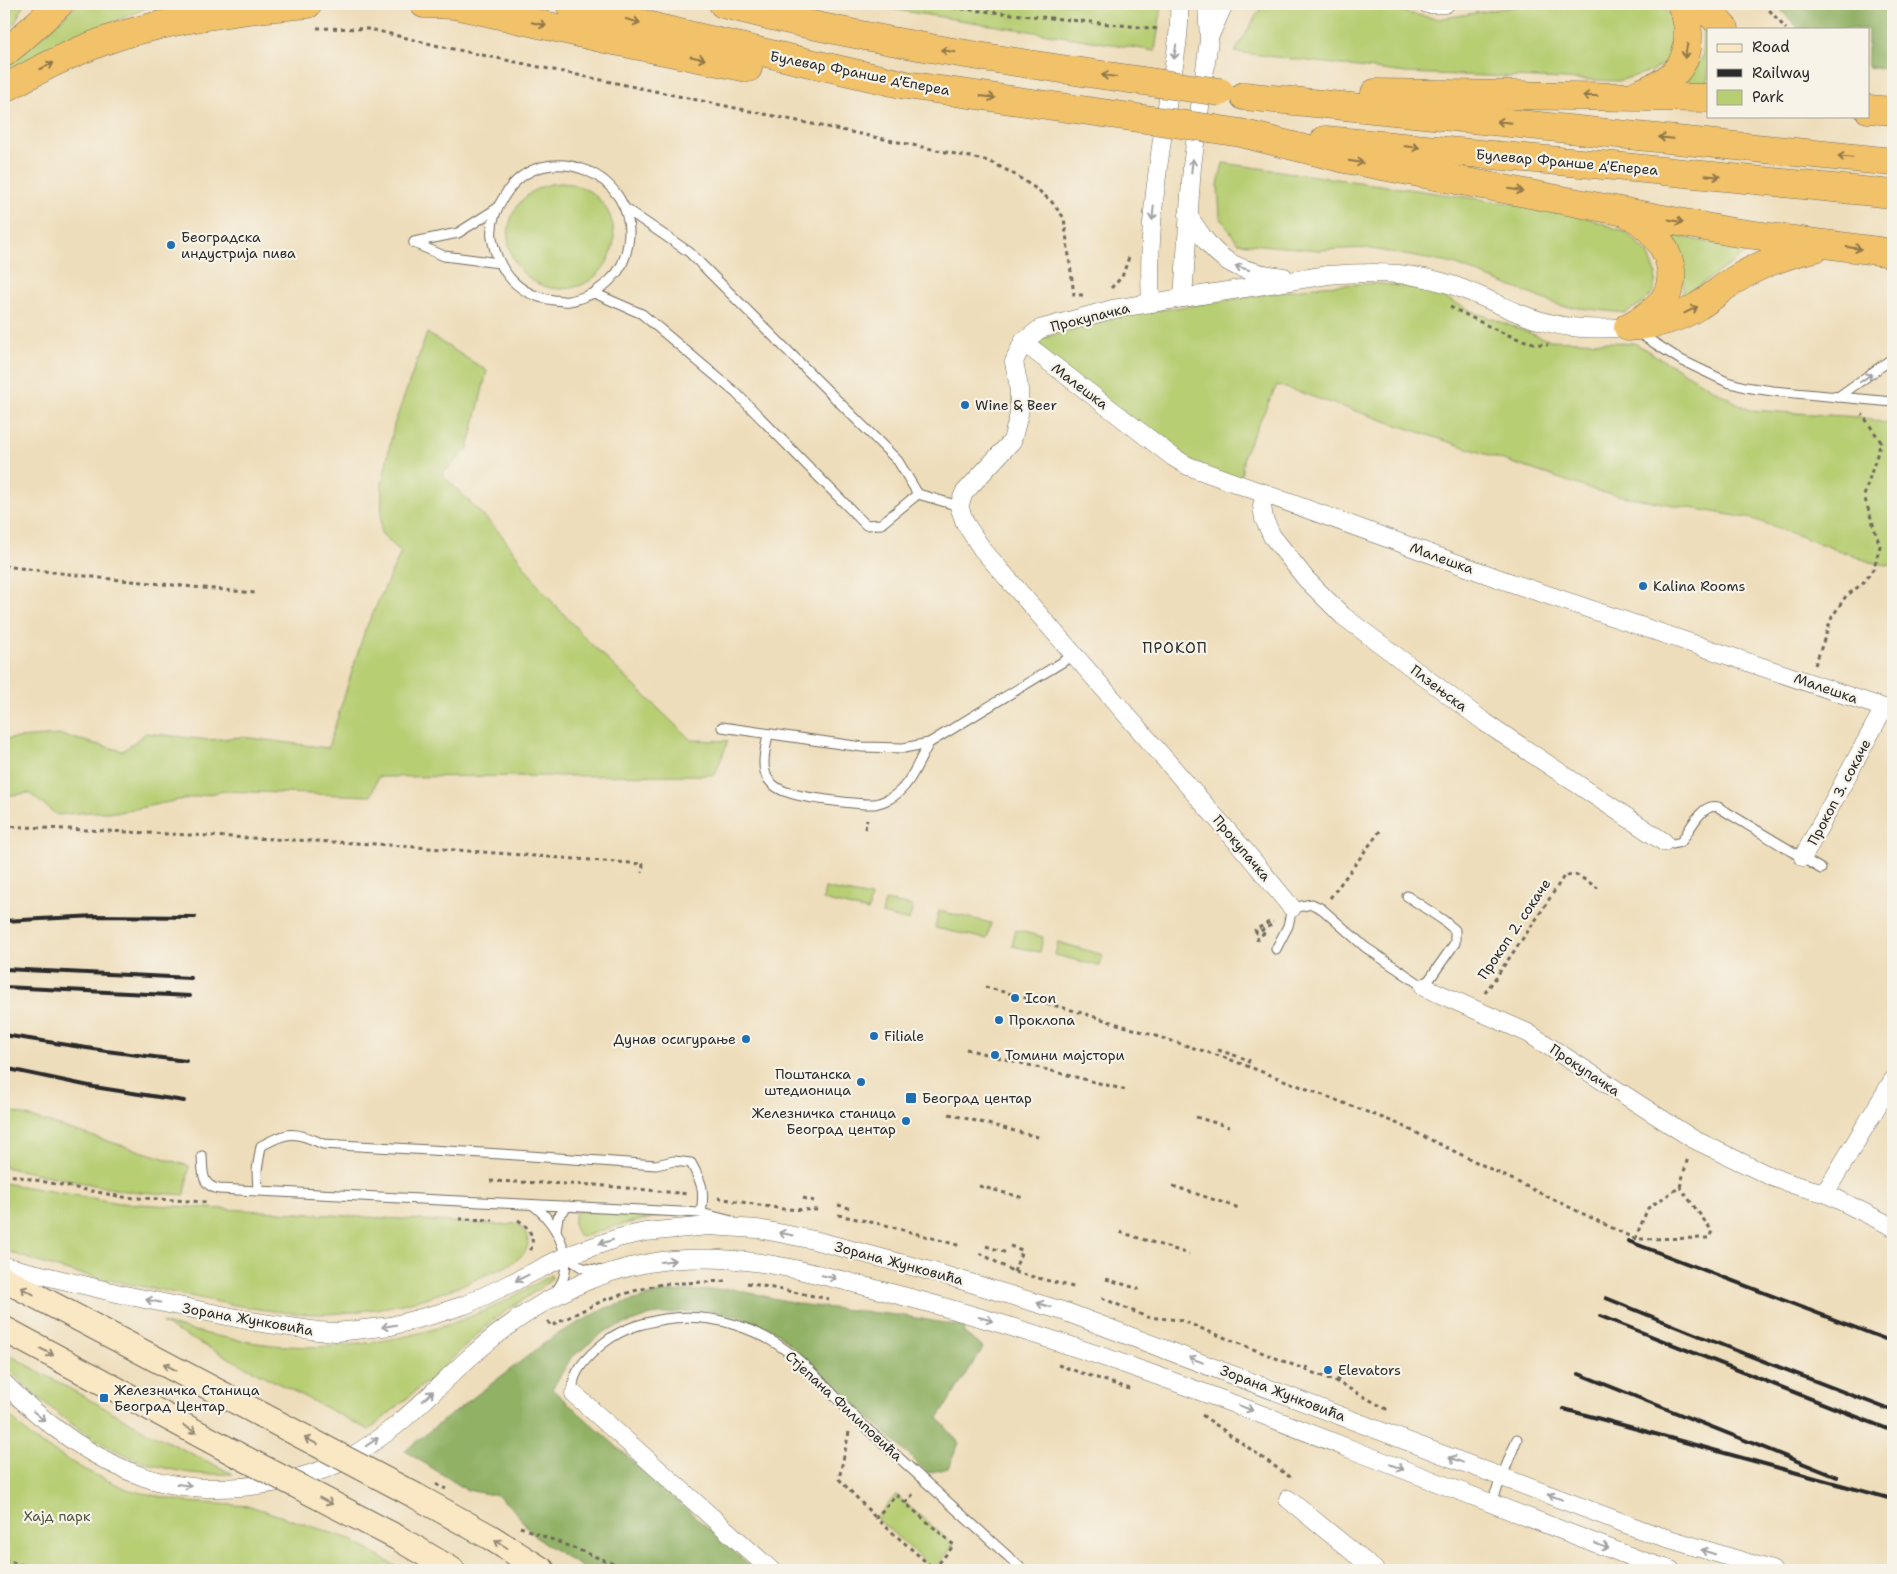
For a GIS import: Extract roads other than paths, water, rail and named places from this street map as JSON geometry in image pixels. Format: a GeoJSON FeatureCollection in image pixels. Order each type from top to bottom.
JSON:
{"type":"FeatureCollection","features":[{"type":"Feature","properties":{"kind":"highway"},"geometry":{"type":"LineString","coordinates":[[4,53],[22,39],[42,13],[59,4]]}},
{"type":"Feature","properties":{"kind":"highway"},"geometry":{"type":"LineString","coordinates":[[424,4],[454,4],[610,40],[768,72],[906,85]]}},
{"type":"Feature","properties":{"kind":"highway","name":"Булевар Франше д'Епереа"},"geometry":{"type":"LineString","coordinates":[[570,4],[662,29],[906,85],[1228,131],[1893,194]]}},
{"type":"Feature","properties":{"kind":"highway"},"geometry":{"type":"LineString","coordinates":[[723,4],[794,22],[893,42],[1232,94],[1893,162]]}},
{"type":"Feature","properties":{"kind":"highway"},"geometry":{"type":"LineString","coordinates":[[1632,96],[1664,83],[1684,62],[1688,52],[1688,25],[1681,4]]}},
{"type":"Feature","properties":{"kind":"highway"},"geometry":{"type":"LineString","coordinates":[[1698,4],[1725,28]]}},
{"type":"Feature","properties":{"kind":"highway"},"geometry":{"type":"LineString","coordinates":[[4,89],[46,66],[124,34],[206,16],[311,16]]}},
{"type":"Feature","properties":{"kind":"highway"},"geometry":{"type":"LineString","coordinates":[[1232,94],[1347,92],[1707,98]]}},
{"type":"Feature","properties":{"kind":"highway"},"geometry":{"type":"LineString","coordinates":[[1870,109],[1893,111]]}},
{"type":"Feature","properties":{"kind":"highway"},"geometry":{"type":"LineString","coordinates":[[1228,131],[1345,160],[1732,232],[1893,253]]}},
{"type":"Feature","properties":{"kind":"highway"},"geometry":{"type":"LineString","coordinates":[[1625,212],[1638,218],[1656,236],[1666,253],[1670,272],[1670,284],[1665,299],[1628,327]]}},
{"type":"Feature","properties":{"kind":"highway"},"geometry":{"type":"LineString","coordinates":[[1628,327],[1649,325],[1678,316],[1697,307],[1733,281],[1756,268],[1792,253],[1826,245]]}},
{"type":"Feature","properties":{"kind":"main road"},"geometry":{"type":"LineString","coordinates":[[4,1279],[416,1496],[490,1537],[542,1570]]}},
{"type":"Feature","properties":{"kind":"main road"},"geometry":{"type":"LineString","coordinates":[[4,1329],[236,1454],[398,1538],[452,1570]]}},
{"type":"Feature","properties":{"kind":"street"},"geometry":{"type":"LineString","coordinates":[[1183,298],[1192,166],[1208,40],[1207,4]]}},
{"type":"Feature","properties":{"kind":"street"},"geometry":{"type":"LineString","coordinates":[[1208,40],[1224,4]]}},
{"type":"Feature","properties":{"kind":"street"},"geometry":{"type":"LineString","coordinates":[[1427,4],[1444,4]]}},
{"type":"Feature","properties":{"kind":"street"},"geometry":{"type":"LineString","coordinates":[[1151,303],[1149,247],[1152,214],[1182,9]]}},
{"type":"Feature","properties":{"kind":"street"},"geometry":{"type":"LineString","coordinates":[[1188,215],[1213,251],[1230,264],[1268,275],[1307,279],[1328,274],[1376,272],[1423,277],[1461,288],[1517,312],[1552,324],[1587,330],[1628,327]]}},
{"type":"Feature","properties":{"kind":"street","name":"Прокупачка"},"geometry":{"type":"LineString","coordinates":[[1024,342],[1040,329],[1113,309],[1307,279]]}},
{"type":"Feature","properties":{"kind":"street"},"geometry":{"type":"LineString","coordinates":[[959,506],[964,493],[1012,441],[1019,414],[1018,387],[1014,362],[1024,342]]}},
{"type":"Feature","properties":{"kind":"street","name":"Малешка"},"geometry":{"type":"LineString","coordinates":[[1024,342],[1188,466],[1492,576],[1889,709]]}},
{"type":"Feature","properties":{"kind":"street","name":"Плзењска"},"geometry":{"type":"LineString","coordinates":[[1265,493],[1262,506],[1264,519],[1272,536],[1306,579],[1343,616],[1486,723],[1664,842]]}},
{"type":"Feature","properties":{"kind":"street","name":"Прокупачка"},"geometry":{"type":"LineString","coordinates":[[959,506],[965,523],[982,549],[1246,850],[1292,908]]}},
{"type":"Feature","properties":{"kind":"street","name":"Прокоп 3. сокаче"},"geometry":{"type":"LineString","coordinates":[[1803,857],[1889,709]]}},
{"type":"Feature","properties":{"kind":"street","name":"Прокупачка"},"geometry":{"type":"LineString","coordinates":[[1424,987],[1528,1033],[1692,1140],[1772,1176],[1798,1186],[1825,1192],[1893,1227]]}},
{"type":"Feature","properties":{"kind":"street"},"geometry":{"type":"LineString","coordinates":[[1825,1192],[1893,1080]]}},
{"type":"Feature","properties":{"kind":"street","name":"Зорана Жунковића"},"geometry":{"type":"LineString","coordinates":[[4,1266],[168,1304],[256,1322],[338,1332],[391,1326],[465,1304],[566,1256],[618,1238],[663,1229],[708,1226],[758,1229],[823,1242],[941,1274],[1066,1312],[1650,1533],[1772,1570]]}},
{"type":"Feature","properties":{"kind":"street","name":"Зорана Жунковића"},"geometry":{"type":"LineString","coordinates":[[4,1383],[39,1417],[76,1442],[144,1477],[186,1486],[220,1487],[252,1485],[294,1478],[343,1461],[392,1429],[474,1354],[510,1325],[541,1304],[582,1282],[620,1269],[649,1263],[690,1258],[748,1260],[934,1304],[1020,1329],[1144,1370],[1491,1504],[1671,1570]]}},
{"type":"Feature","properties":{"kind":"street","name":"Стјепана Филиповића"},"geometry":{"type":"LineString","coordinates":[[574,1394],[771,1570]]}},
{"type":"Feature","properties":{"kind":"street"},"geometry":{"type":"LineString","coordinates":[[1288,1499],[1375,1570]]}},
{"type":"Feature","properties":{"kind":"lane"},"geometry":{"type":"LineString","coordinates":[[626,209],[630,233],[626,257],[613,278],[594,293],[568,301],[540,299],[516,285],[499,263],[492,236],[496,209],[511,185],[534,170],[561,164],[588,170],[611,186],[626,209],[689,252],[898,461],[918,494],[959,506]]}},
{"type":"Feature","properties":{"kind":"lane"},"geometry":{"type":"LineString","coordinates":[[496,209],[458,233],[414,242],[444,256],[499,263]]}},
{"type":"Feature","properties":{"kind":"lane"},"geometry":{"type":"LineString","coordinates":[[594,293],[642,314],[736,393],[866,525],[881,524],[918,494]]}},
{"type":"Feature","properties":{"kind":"lane"},"geometry":{"type":"LineString","coordinates":[[1628,327],[1681,360],[1727,382],[1745,387],[1838,397],[1891,400]]}},
{"type":"Feature","properties":{"kind":"lane"},"geometry":{"type":"LineString","coordinates":[[1838,397],[1893,358]]}},
{"type":"Feature","properties":{"kind":"lane"},"geometry":{"type":"LineString","coordinates":[[722,727],[883,749],[904,748],[929,743],[1074,655]]}},
{"type":"Feature","properties":{"kind":"lane"},"geometry":{"type":"LineString","coordinates":[[768,734],[764,761],[765,772],[770,781],[780,789],[793,794],[863,804],[882,802],[900,791],[909,780],[929,743]]}},
{"type":"Feature","properties":{"kind":"lane"},"geometry":{"type":"LineString","coordinates":[[1664,842],[1673,844],[1681,842],[1705,809],[1714,806],[1803,857]]}},
{"type":"Feature","properties":{"kind":"lane","name":"Прокоп 3. сокаче"},"geometry":{"type":"LineString","coordinates":[[1803,857],[1821,869]]}},
{"type":"Feature","properties":{"kind":"lane"},"geometry":{"type":"LineString","coordinates":[[1407,896],[1455,930],[1455,943],[1424,987]]}},
{"type":"Feature","properties":{"kind":"lane","name":"Прокупачка"},"geometry":{"type":"LineString","coordinates":[[1292,908],[1312,904],[1322,909],[1365,947],[1424,987]]}},
{"type":"Feature","properties":{"kind":"lane"},"geometry":{"type":"LineString","coordinates":[[1276,949],[1288,926],[1292,908]]}},
{"type":"Feature","properties":{"kind":"lane"},"geometry":{"type":"LineString","coordinates":[[258,1191],[257,1170],[261,1146],[281,1134],[304,1135],[323,1144],[656,1165],[674,1161],[691,1163],[702,1183],[704,1196],[701,1213]]}},
{"type":"Feature","properties":{"kind":"lane"},"geometry":{"type":"LineString","coordinates":[[202,1156],[205,1181],[212,1188],[701,1213],[758,1229]]}},
{"type":"Feature","properties":{"kind":"lane"},"geometry":{"type":"LineString","coordinates":[[533,1205],[547,1217],[556,1230],[566,1256],[560,1287],[541,1304]]}},
{"type":"Feature","properties":{"kind":"lane"},"geometry":{"type":"LineString","coordinates":[[556,1230],[558,1216],[568,1206]]}},
{"type":"Feature","properties":{"kind":"lane"},"geometry":{"type":"LineString","coordinates":[[566,1256],[583,1268],[590,1270],[620,1269]]}},
{"type":"Feature","properties":{"kind":"lane","name":"Стјепана Филиповића"},"geometry":{"type":"LineString","coordinates":[[574,1394],[572,1388],[573,1381],[593,1352],[611,1337],[633,1326],[672,1318],[702,1318],[742,1326],[775,1343],[795,1357],[819,1379],[852,1416],[1023,1570]]}},
{"type":"Feature","properties":{"kind":"lane"},"geometry":{"type":"LineString","coordinates":[[1491,1504],[1517,1439]]}},
{"type":"Feature","properties":{"kind":"railway"},"geometry":{"type":"LineString","coordinates":[[4,921],[95,916],[195,917]]}},
{"type":"Feature","properties":{"kind":"railway"},"geometry":{"type":"LineString","coordinates":[[4,969],[191,978]]}},
{"type":"Feature","properties":{"kind":"railway"},"geometry":{"type":"LineString","coordinates":[[4,987],[190,996]]}},
{"type":"Feature","properties":{"kind":"railway"},"geometry":{"type":"LineString","coordinates":[[4,1035],[186,1061]]}},
{"type":"Feature","properties":{"kind":"railway"},"geometry":{"type":"LineString","coordinates":[[4,1068],[94,1087],[184,1101]]}},
{"type":"Feature","properties":{"kind":"railway"},"geometry":{"type":"LineString","coordinates":[[1628,1241],[1893,1342]]}},
{"type":"Feature","properties":{"kind":"railway"},"geometry":{"type":"LineString","coordinates":[[1606,1298],[1893,1411]]}},
{"type":"Feature","properties":{"kind":"railway"},"geometry":{"type":"LineString","coordinates":[[1600,1316],[1893,1431]]}},
{"type":"Feature","properties":{"kind":"railway"},"geometry":{"type":"LineString","coordinates":[[1579,1374],[1837,1477]]}},
{"type":"Feature","properties":{"kind":"railway"},"geometry":{"type":"LineString","coordinates":[[1564,1409],[1892,1499]]}},
{"type":"Feature","properties":{"kind":"place","name":"Београдска индустрија пива"},"geometry":{"type":"Point","coordinates":[171,245]}},
{"type":"Feature","properties":{"kind":"place","name":"Wine & Beer"},"geometry":{"type":"Point","coordinates":[965,405]}},
{"type":"Feature","properties":{"kind":"place","name":"Kalina Rooms"},"geometry":{"type":"Point","coordinates":[1643,586]}},
{"type":"Feature","properties":{"kind":"place","name":"Icon"},"geometry":{"type":"Point","coordinates":[1015,998]}},
{"type":"Feature","properties":{"kind":"place","name":"Проклопа"},"geometry":{"type":"Point","coordinates":[999,1020]}},
{"type":"Feature","properties":{"kind":"place","name":"Filiale"},"geometry":{"type":"Point","coordinates":[874,1036]}},
{"type":"Feature","properties":{"kind":"place","name":"Дунав осигурање"},"geometry":{"type":"Point","coordinates":[746,1039]}},
{"type":"Feature","properties":{"kind":"place","name":"Томини мајстори"},"geometry":{"type":"Point","coordinates":[995,1055]}},
{"type":"Feature","properties":{"kind":"place","name":"Поштанска штедионица"},"geometry":{"type":"Point","coordinates":[861,1082]}},
{"type":"Feature","properties":{"kind":"place","name":"Београд центар"},"geometry":{"type":"Point","coordinates":[911,1098]}},
{"type":"Feature","properties":{"kind":"place","name":"Железничка станица Београд центар"},"geometry":{"type":"Point","coordinates":[906,1121]}},
{"type":"Feature","properties":{"kind":"place","name":"Elevators"},"geometry":{"type":"Point","coordinates":[1328,1370]}},
{"type":"Feature","properties":{"kind":"place","name":"Железничка Станица Београд Центар"},"geometry":{"type":"Point","coordinates":[104,1398]}},
{"type":"Feature","properties":{"kind":"district","name":"ПРОКОП"},"geometry":{"type":"Point","coordinates":[1175,648]}},
{"type":"Feature","properties":{"kind":"park label","name":"Хајд парк"},"geometry":{"type":"Point","coordinates":[57,1516]}}]}
